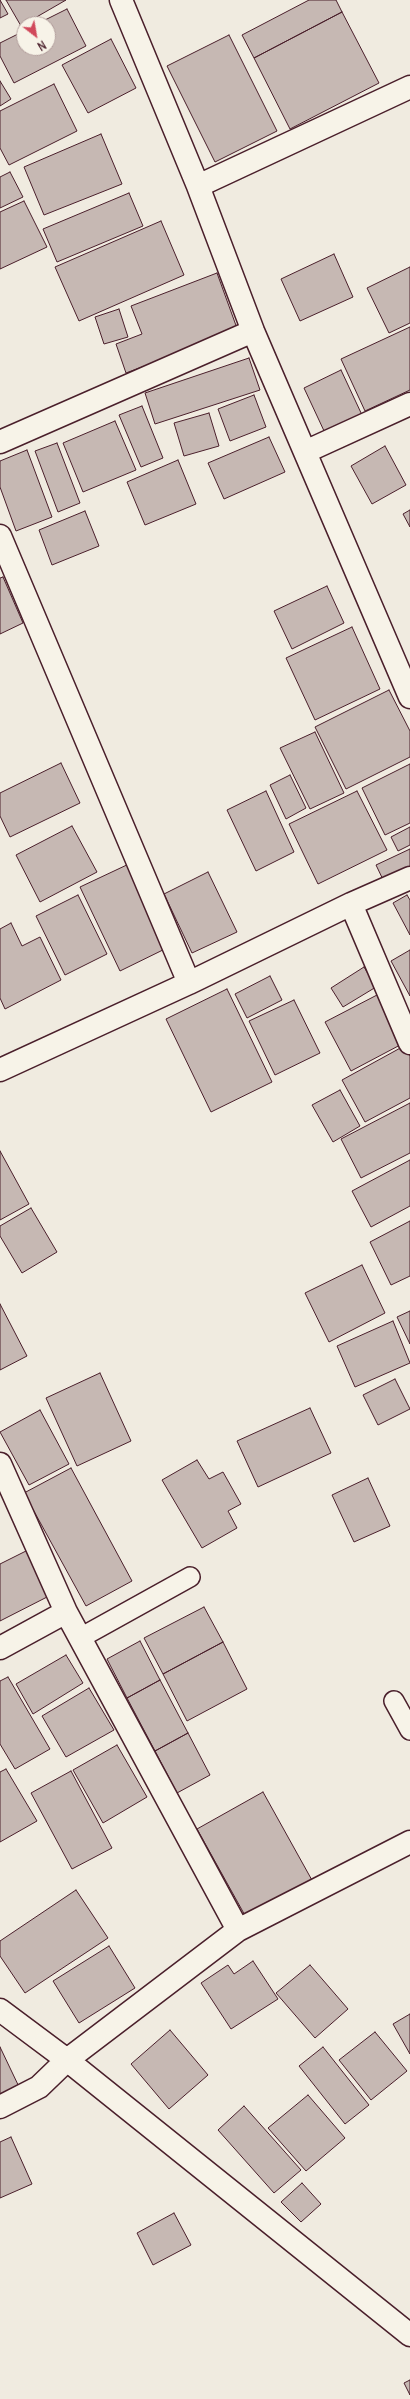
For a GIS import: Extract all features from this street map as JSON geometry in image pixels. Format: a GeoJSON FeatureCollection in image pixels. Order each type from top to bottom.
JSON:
{"type":"FeatureCollection","features":[{"type":"Feature","properties":{"kind":"street"},"geometry":{"type":"LineString","coordinates":[[121,0],[198,186],[253,332],[306,452],[410,697]]}},
{"type":"Feature","properties":{"kind":"street"},"geometry":{"type":"LineString","coordinates":[[198,186],[410,87]]}},
{"type":"Feature","properties":{"kind":"street"},"geometry":{"type":"LineString","coordinates":[[0,442],[253,332]]}},
{"type":"Feature","properties":{"kind":"street"},"geometry":{"type":"LineString","coordinates":[[306,452],[410,404]]}},
{"type":"Feature","properties":{"kind":"street"},"geometry":{"type":"LineString","coordinates":[[0,536],[188,983]]}},
{"type":"Feature","properties":{"kind":"street"},"geometry":{"type":"LineString","coordinates":[[0,1070],[188,983],[351,904],[410,878]]}},
{"type":"Feature","properties":{"kind":"street"},"geometry":{"type":"LineString","coordinates":[[351,904],[410,1043]]}},
{"type":"Feature","properties":{"kind":"street"},"geometry":{"type":"LineString","coordinates":[[0,1464],[66,1612],[238,1930]]}},
{"type":"Feature","properties":{"kind":"street"},"geometry":{"type":"LineString","coordinates":[[0,1648],[66,1612]]}},
{"type":"Feature","properties":{"kind":"street"},"geometry":{"type":"LineString","coordinates":[[0,2107],[39,2087],[67,2060],[238,1930],[410,1842]]}},
{"type":"Feature","properties":{"kind":"street"},"geometry":{"type":"LineString","coordinates":[[0,2010],[67,2060],[410,2335]]}},
{"type":"Feature","properties":{"kind":"lane"},"geometry":{"type":"LineString","coordinates":[[80,1638],[190,1577]]}},
{"type":"Feature","properties":{"kind":"lane"},"geometry":{"type":"LineString","coordinates":[[394,1701],[410,1730]]}},
{"type":"Feature","properties":{"kind":"building"},"geometry":{"type":"Polygon","coordinates":[[[0,0],[8,14],[0,18],[0,0]]]}},
{"type":"Feature","properties":{"kind":"building"},"geometry":{"type":"Polygon","coordinates":[[[6,0],[66,0],[38,16],[16,16],[16,17],[6,0]]]}},
{"type":"Feature","properties":{"kind":"building"},"geometry":{"type":"Polygon","coordinates":[[[309,0],[336,0],[342,12],[254,58],[242,35],[309,0]]]}},
{"type":"Feature","properties":{"kind":"building"},"geometry":{"type":"Polygon","coordinates":[[[67,9],[86,46],[14,83],[0,56],[0,43],[16,35],[16,56],[56,56],[56,16],[53,16],[67,9]]]}},
{"type":"Feature","properties":{"kind":"building"},"geometry":{"type":"Polygon","coordinates":[[[342,12],[379,83],[290,129],[254,58],[342,12]]]}},
{"type":"Feature","properties":{"kind":"building"},"geometry":{"type":"Polygon","coordinates":[[[229,35],[277,131],[215,162],[167,66],[229,35]]]}},
{"type":"Feature","properties":{"kind":"building"},"geometry":{"type":"Polygon","coordinates":[[[111,39],[136,88],[88,113],[62,65],[111,39]]]}},
{"type":"Feature","properties":{"kind":"building"},"geometry":{"type":"Polygon","coordinates":[[[0,81],[11,99],[0,106],[0,81]]]}},
{"type":"Feature","properties":{"kind":"building"},"geometry":{"type":"Polygon","coordinates":[[[54,84],[77,131],[9,165],[0,148],[0,111],[54,84]]]}},
{"type":"Feature","properties":{"kind":"building"},"geometry":{"type":"Polygon","coordinates":[[[101,134],[122,184],[44,215],[24,167],[101,134]]]}},
{"type":"Feature","properties":{"kind":"building"},"geometry":{"type":"Polygon","coordinates":[[[10,172],[23,197],[0,208],[0,177],[10,172]]]}},
{"type":"Feature","properties":{"kind":"building"},"geometry":{"type":"Polygon","coordinates":[[[129,193],[143,226],[57,262],[43,229],[129,193]]]}},
{"type":"Feature","properties":{"kind":"building"},"geometry":{"type":"Polygon","coordinates":[[[24,201],[47,247],[0,269],[0,212],[24,201]]]}},
{"type":"Feature","properties":{"kind":"building"},"geometry":{"type":"Polygon","coordinates":[[[161,221],[184,275],[79,321],[55,267],[161,221]]]}},
{"type":"Feature","properties":{"kind":"building"},"geometry":{"type":"Polygon","coordinates":[[[334,254],[353,297],[300,321],[281,279],[334,254]]]}},
{"type":"Feature","properties":{"kind":"building"},"geometry":{"type":"Polygon","coordinates":[[[410,267],[410,323],[389,333],[367,288],[410,267]]]}},
{"type":"Feature","properties":{"kind":"building"},"geometry":{"type":"Polygon","coordinates":[[[217,273],[238,331],[126,373],[116,344],[142,334],[131,306],[217,273]]]}},
{"type":"Feature","properties":{"kind":"building"},"geometry":{"type":"Polygon","coordinates":[[[119,309],[128,337],[104,344],[95,317],[119,309]]]}},
{"type":"Feature","properties":{"kind":"building"},"geometry":{"type":"Polygon","coordinates":[[[410,327],[410,390],[365,411],[341,359],[410,327]]]}},
{"type":"Feature","properties":{"kind":"building"},"geometry":{"type":"Polygon","coordinates":[[[249,358],[260,390],[155,424],[145,393],[249,358]]]}},
{"type":"Feature","properties":{"kind":"building"},"geometry":{"type":"Polygon","coordinates":[[[341,370],[362,415],[325,433],[304,388],[341,370]]]}},
{"type":"Feature","properties":{"kind":"building"},"geometry":{"type":"Polygon","coordinates":[[[254,395],[266,427],[230,441],[218,409],[254,395]]]}},
{"type":"Feature","properties":{"kind":"building"},"geometry":{"type":"Polygon","coordinates":[[[142,406],[163,458],[141,467],[119,415],[142,406]]]}},
{"type":"Feature","properties":{"kind":"building"},"geometry":{"type":"Polygon","coordinates":[[[209,413],[219,446],[184,456],[174,423],[209,413]]]}},
{"type":"Feature","properties":{"kind":"building"},"geometry":{"type":"Polygon","coordinates":[[[115,421],[136,470],[83,492],[63,443],[115,421]]]}},
{"type":"Feature","properties":{"kind":"building"},"geometry":{"type":"Polygon","coordinates":[[[269,437],[285,472],[224,499],[208,463],[269,437]]]}},
{"type":"Feature","properties":{"kind":"building"},"geometry":{"type":"Polygon","coordinates":[[[57,443],[80,503],[58,512],[35,451],[57,443]]]}},
{"type":"Feature","properties":{"kind":"building"},"geometry":{"type":"Polygon","coordinates":[[[385,446],[406,485],[372,504],[351,466],[385,446]]]}},
{"type":"Feature","properties":{"kind":"building"},"geometry":{"type":"Polygon","coordinates":[[[27,450],[52,517],[16,531],[0,487],[0,461],[27,450]]]}},
{"type":"Feature","properties":{"kind":"building"},"geometry":{"type":"Polygon","coordinates":[[[178,460],[196,504],[145,525],[127,482],[178,460]]]}},
{"type":"Feature","properties":{"kind":"building"},"geometry":{"type":"Polygon","coordinates":[[[410,510],[410,527],[403,514],[410,510]]]}},
{"type":"Feature","properties":{"kind":"building"},"geometry":{"type":"Polygon","coordinates":[[[85,511],[99,546],[52,565],[39,530],[85,511]]]}},
{"type":"Feature","properties":{"kind":"building"},"geometry":{"type":"Polygon","coordinates":[[[3,577],[23,623],[0,634],[0,578],[3,577]]]}},
{"type":"Feature","properties":{"kind":"building"},"geometry":{"type":"Polygon","coordinates":[[[327,586],[344,623],[292,649],[274,611],[327,586]]]}},
{"type":"Feature","properties":{"kind":"building"},"geometry":{"type":"Polygon","coordinates":[[[352,627],[380,689],[315,720],[286,658],[352,627]]]}},
{"type":"Feature","properties":{"kind":"building"},"geometry":{"type":"Polygon","coordinates":[[[389,690],[410,731],[410,757],[346,789],[315,727],[389,690]]]}},
{"type":"Feature","properties":{"kind":"building"},"geometry":{"type":"Polygon","coordinates":[[[315,732],[344,793],[310,809],[280,748],[315,732]]]}},
{"type":"Feature","properties":{"kind":"building"},"geometry":{"type":"Polygon","coordinates":[[[61,763],[80,803],[10,837],[0,816],[0,793],[61,763]]]}},
{"type":"Feature","properties":{"kind":"building"},"geometry":{"type":"Polygon","coordinates":[[[410,764],[410,823],[385,835],[362,788],[410,764]]]}},
{"type":"Feature","properties":{"kind":"building"},"geometry":{"type":"Polygon","coordinates":[[[290,775],[306,808],[286,819],[270,785],[290,775]]]}},
{"type":"Feature","properties":{"kind":"building"},"geometry":{"type":"Polygon","coordinates":[[[266,791],[294,852],[256,871],[227,810],[266,791]]]}},
{"type":"Feature","properties":{"kind":"building"},"geometry":{"type":"Polygon","coordinates":[[[357,791],[387,850],[318,884],[289,824],[357,791]]]}},
{"type":"Feature","properties":{"kind":"building"},"geometry":{"type":"Polygon","coordinates":[[[72,826],[97,872],[40,902],[16,855],[72,826]]]}},
{"type":"Feature","properties":{"kind":"building"},"geometry":{"type":"Polygon","coordinates":[[[410,827],[410,845],[398,851],[391,837],[410,827]]]}},
{"type":"Feature","properties":{"kind":"building"},"geometry":{"type":"Polygon","coordinates":[[[410,849],[410,878],[387,888],[376,865],[410,849]]]}},
{"type":"Feature","properties":{"kind":"building"},"geometry":{"type":"Polygon","coordinates":[[[131,863],[171,946],[120,971],[80,887],[131,863]]]}},
{"type":"Feature","properties":{"kind":"building"},"geometry":{"type":"Polygon","coordinates":[[[208,872],[237,932],[192,953],[164,894],[208,872]]]}},
{"type":"Feature","properties":{"kind":"building"},"geometry":{"type":"Polygon","coordinates":[[[78,895],[107,954],[65,975],[36,916],[78,895]]]}},
{"type":"Feature","properties":{"kind":"building"},"geometry":{"type":"Polygon","coordinates":[[[407,895],[410,900],[410,935],[393,903],[407,895]]]}},
{"type":"Feature","properties":{"kind":"building"},"geometry":{"type":"Polygon","coordinates":[[[11,923],[22,946],[40,937],[61,980],[5,1009],[0,998],[0,929],[11,923]]]}},
{"type":"Feature","properties":{"kind":"building"},"geometry":{"type":"Polygon","coordinates":[[[410,950],[410,996],[391,961],[410,950]]]}},
{"type":"Feature","properties":{"kind":"building"},"geometry":{"type":"Polygon","coordinates":[[[364,967],[376,987],[343,1007],[331,988],[364,967]]]}},
{"type":"Feature","properties":{"kind":"building"},"geometry":{"type":"Polygon","coordinates":[[[270,976],[282,1000],[247,1018],[235,994],[270,976]]]}},
{"type":"Feature","properties":{"kind":"building"},"geometry":{"type":"Polygon","coordinates":[[[227,989],[272,1082],[211,1112],[166,1019],[227,989]]]}},
{"type":"Feature","properties":{"kind":"building"},"geometry":{"type":"Polygon","coordinates":[[[377,995],[402,1044],[351,1071],[325,1022],[377,995]]]}},
{"type":"Feature","properties":{"kind":"building"},"geometry":{"type":"Polygon","coordinates":[[[294,1000],[320,1053],[275,1075],[249,1021],[294,1000]]]}},
{"type":"Feature","properties":{"kind":"building"},"geometry":{"type":"Polygon","coordinates":[[[404,1046],[410,1056],[410,1098],[365,1122],[342,1080],[404,1046]]]}},
{"type":"Feature","properties":{"kind":"building"},"geometry":{"type":"Polygon","coordinates":[[[340,1090],[360,1126],[333,1142],[312,1105],[340,1090]]]}},
{"type":"Feature","properties":{"kind":"building"},"geometry":{"type":"Polygon","coordinates":[[[410,1103],[410,1153],[361,1178],[341,1139],[410,1103]]]}},
{"type":"Feature","properties":{"kind":"building"},"geometry":{"type":"Polygon","coordinates":[[[0,1151],[29,1204],[0,1220],[0,1151]]]}},
{"type":"Feature","properties":{"kind":"building"},"geometry":{"type":"Polygon","coordinates":[[[410,1160],[410,1206],[371,1227],[352,1191],[410,1160]]]}},
{"type":"Feature","properties":{"kind":"building"},"geometry":{"type":"Polygon","coordinates":[[[31,1208],[57,1252],[22,1273],[0,1236],[0,1226],[31,1208]]]}},
{"type":"Feature","properties":{"kind":"building"},"geometry":{"type":"Polygon","coordinates":[[[410,1221],[410,1276],[391,1285],[370,1242],[410,1221]]]}},
{"type":"Feature","properties":{"kind":"building"},"geometry":{"type":"Polygon","coordinates":[[[362,1265],[385,1313],[329,1342],[305,1293],[362,1265]]]}},
{"type":"Feature","properties":{"kind":"building"},"geometry":{"type":"Polygon","coordinates":[[[0,1304],[27,1356],[0,1370],[0,1304]]]}},
{"type":"Feature","properties":{"kind":"building"},"geometry":{"type":"Polygon","coordinates":[[[410,1311],[410,1344],[397,1317],[410,1311]]]}},
{"type":"Feature","properties":{"kind":"building"},"geometry":{"type":"Polygon","coordinates":[[[393,1321],[410,1363],[355,1387],[337,1346],[393,1321]]]}},
{"type":"Feature","properties":{"kind":"building"},"geometry":{"type":"Polygon","coordinates":[[[100,1373],[131,1441],[77,1466],[46,1398],[100,1373]]]}},
{"type":"Feature","properties":{"kind":"building"},"geometry":{"type":"Polygon","coordinates":[[[395,1379],[410,1409],[378,1425],[363,1395],[395,1379]]]}},
{"type":"Feature","properties":{"kind":"building"},"geometry":{"type":"Polygon","coordinates":[[[310,1408],[331,1453],[258,1487],[237,1441],[310,1408]]]}},
{"type":"Feature","properties":{"kind":"building"},"geometry":{"type":"Polygon","coordinates":[[[40,1410],[69,1464],[29,1485],[0,1432],[40,1410]]]}},
{"type":"Feature","properties":{"kind":"building"},"geometry":{"type":"Polygon","coordinates":[[[197,1460],[209,1479],[223,1472],[241,1504],[228,1511],[237,1528],[202,1548],[162,1480],[197,1460]]]}},
{"type":"Feature","properties":{"kind":"building"},"geometry":{"type":"Polygon","coordinates":[[[71,1468],[132,1581],[86,1606],[24,1493],[71,1468]]]}},
{"type":"Feature","properties":{"kind":"building"},"geometry":{"type":"Polygon","coordinates":[[[368,1478],[390,1526],[354,1542],[332,1495],[368,1478]]]}},
{"type":"Feature","properties":{"kind":"building"},"geometry":{"type":"Polygon","coordinates":[[[26,1551],[49,1596],[0,1621],[0,1564],[26,1551]]]}},
{"type":"Feature","properties":{"kind":"building"},"geometry":{"type":"Polygon","coordinates":[[[204,1607],[223,1642],[163,1674],[144,1638],[204,1607]]]}},
{"type":"Feature","properties":{"kind":"building"},"geometry":{"type":"Polygon","coordinates":[[[140,1641],[160,1680],[127,1698],[107,1659],[140,1641]]]}},
{"type":"Feature","properties":{"kind":"building"},"geometry":{"type":"Polygon","coordinates":[[[223,1642],[247,1689],[187,1721],[163,1674],[223,1642]]]}},
{"type":"Feature","properties":{"kind":"building"},"geometry":{"type":"Polygon","coordinates":[[[66,1655],[83,1683],[33,1714],[16,1684],[66,1655]]]}},
{"type":"Feature","properties":{"kind":"building"},"geometry":{"type":"Polygon","coordinates":[[[8,1677],[50,1749],[15,1769],[0,1744],[0,1681],[8,1677]]]}},
{"type":"Feature","properties":{"kind":"building"},"geometry":{"type":"Polygon","coordinates":[[[160,1680],[188,1733],[155,1751],[127,1698],[160,1680]]]}},
{"type":"Feature","properties":{"kind":"building"},"geometry":{"type":"Polygon","coordinates":[[[89,1688],[114,1730],[66,1757],[42,1716],[89,1688]]]}},
{"type":"Feature","properties":{"kind":"building"},"geometry":{"type":"Polygon","coordinates":[[[188,1733],[210,1775],[177,1793],[155,1751],[188,1733]]]}},
{"type":"Feature","properties":{"kind":"building"},"geometry":{"type":"Polygon","coordinates":[[[117,1745],[147,1797],[103,1823],[73,1770],[117,1745]]]}},
{"type":"Feature","properties":{"kind":"building"},"geometry":{"type":"Polygon","coordinates":[[[6,1769],[37,1821],[0,1842],[0,1772],[6,1769]]]}},
{"type":"Feature","properties":{"kind":"building"},"geometry":{"type":"Polygon","coordinates":[[[71,1771],[112,1848],[72,1869],[31,1793],[71,1771]]]}},
{"type":"Feature","properties":{"kind":"building"},"geometry":{"type":"Polygon","coordinates":[[[263,1792],[313,1882],[247,1919],[197,1829],[263,1792]]]}},
{"type":"Feature","properties":{"kind":"building"},"geometry":{"type":"Polygon","coordinates":[[[76,1890],[108,1938],[25,1993],[0,1956],[0,1941],[76,1890]]]}},
{"type":"Feature","properties":{"kind":"building"},"geometry":{"type":"Polygon","coordinates":[[[109,1946],[135,1988],[79,2023],[53,1981],[109,1946]]]}},
{"type":"Feature","properties":{"kind":"building"},"geometry":{"type":"Polygon","coordinates":[[[253,1961],[278,1999],[231,2029],[201,1983],[228,1965],[234,1974],[253,1961]]]}},
{"type":"Feature","properties":{"kind":"building"},"geometry":{"type":"Polygon","coordinates":[[[310,1965],[348,2009],[315,2038],[276,1993],[310,1965]]]}},
{"type":"Feature","properties":{"kind":"building"},"geometry":{"type":"Polygon","coordinates":[[[410,2014],[410,2054],[393,2024],[410,2014]]]}},
{"type":"Feature","properties":{"kind":"building"},"geometry":{"type":"Polygon","coordinates":[[[170,2030],[208,2075],[169,2109],[131,2064],[170,2030]]]}},
{"type":"Feature","properties":{"kind":"building"},"geometry":{"type":"Polygon","coordinates":[[[375,2032],[407,2071],[371,2100],[339,2060],[375,2032]]]}},
{"type":"Feature","properties":{"kind":"building"},"geometry":{"type":"Polygon","coordinates":[[[0,2047],[21,2091],[0,2101],[0,2047]]]}},
{"type":"Feature","properties":{"kind":"building"},"geometry":{"type":"Polygon","coordinates":[[[323,2047],[369,2105],[345,2124],[299,2066],[323,2047]]]}},
{"type":"Feature","properties":{"kind":"building"},"geometry":{"type":"Polygon","coordinates":[[[308,2095],[345,2138],[306,2171],[268,2128],[308,2095]]]}},
{"type":"Feature","properties":{"kind":"building"},"geometry":{"type":"Polygon","coordinates":[[[244,2106],[301,2170],[274,2193],[218,2130],[244,2106]]]}},
{"type":"Feature","properties":{"kind":"building"},"geometry":{"type":"Polygon","coordinates":[[[11,2137],[32,2184],[0,2198],[0,2142],[11,2137]]]}},
{"type":"Feature","properties":{"kind":"building"},"geometry":{"type":"Polygon","coordinates":[[[302,2183],[321,2204],[301,2222],[281,2202],[302,2183]]]}},
{"type":"Feature","properties":{"kind":"building"},"geometry":{"type":"Polygon","coordinates":[[[174,2213],[191,2245],[153,2265],[137,2233],[174,2213]]]}},
{"type":"Feature","properties":{"kind":"building"},"geometry":{"type":"Polygon","coordinates":[[[410,2380],[410,2395],[404,2383],[410,2380]]]}}]}
